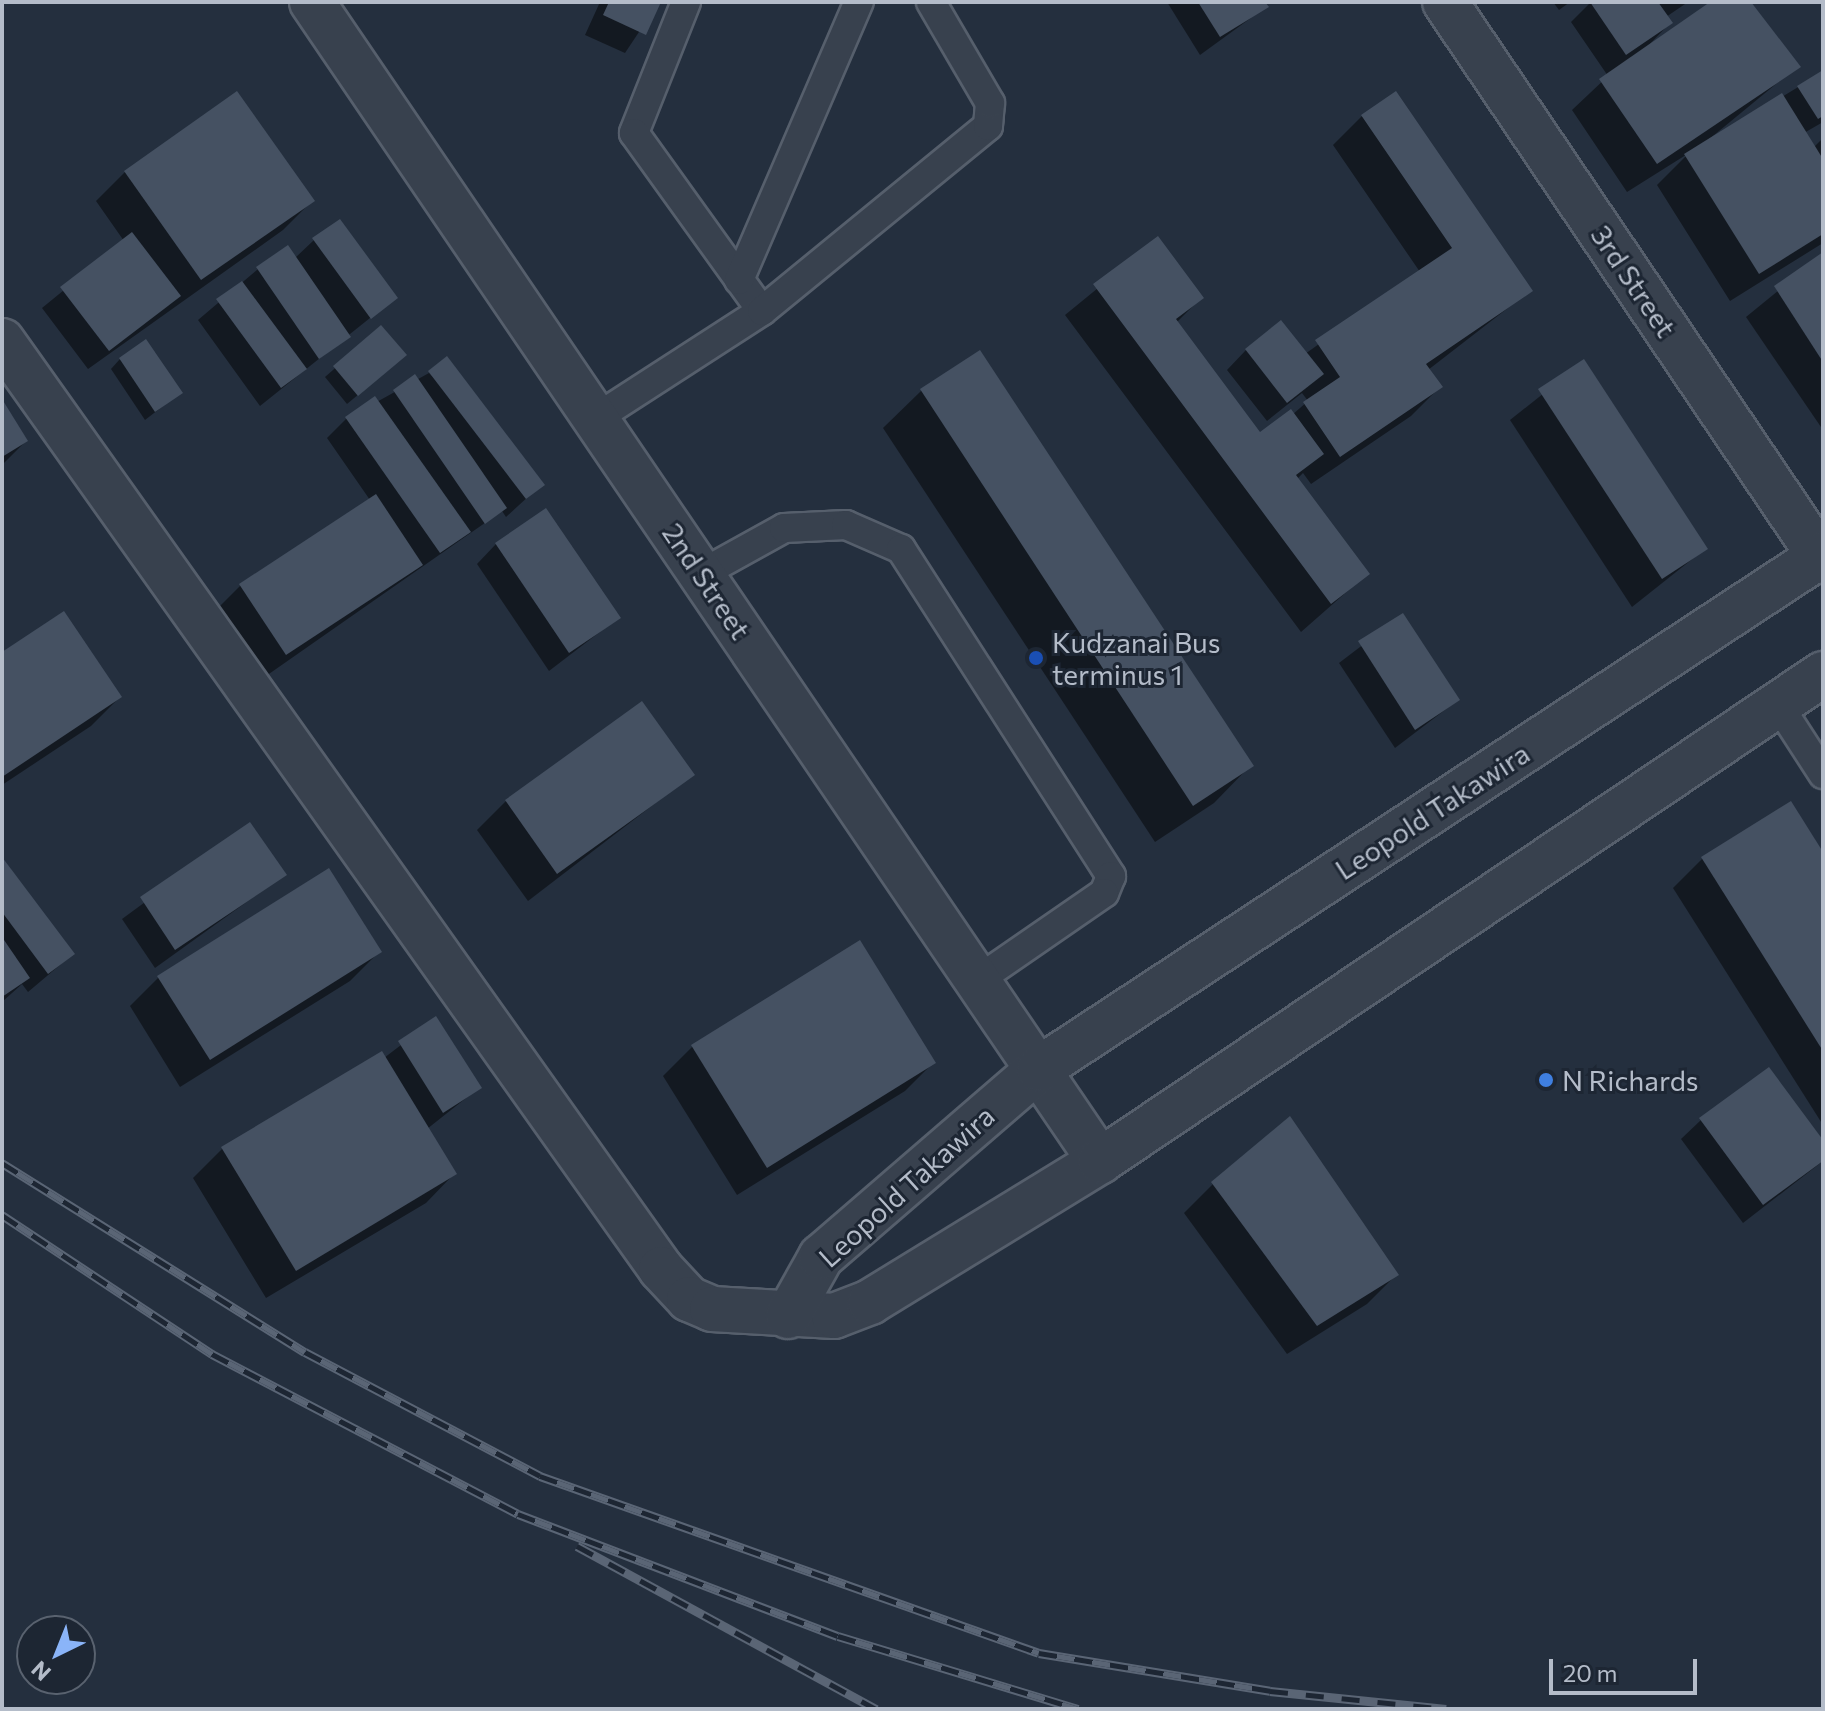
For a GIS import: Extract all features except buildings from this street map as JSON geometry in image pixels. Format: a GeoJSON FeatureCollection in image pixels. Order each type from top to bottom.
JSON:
{"type":"FeatureCollection","features":[{"type":"Feature","properties":{"kind":"street","name":"2nd Street"},"geometry":{"type":"LineString","coordinates":[[312,2],[598,417],[701,574],[1100,1161]]}},
{"type":"Feature","properties":{"kind":"street","name":"3rd Street"},"geometry":{"type":"LineString","coordinates":[[1445,2],[1822,557]]}},
{"type":"Feature","properties":{"kind":"street"},"geometry":{"type":"LineString","coordinates":[[2,341],[661,1269],[689,1299],[712,1309],[788,1316]]}},
{"type":"Feature","properties":{"kind":"street","name":"Leopold Takawira"},"geometry":{"type":"LineString","coordinates":[[1822,557],[1039,1069],[821,1257],[788,1316],[834,1316],[870,1302],[1100,1161],[1823,674]]}},
{"type":"Feature","properties":{"kind":"lane"},"geometry":{"type":"LineString","coordinates":[[686,2],[634,133],[762,311]]}},
{"type":"Feature","properties":{"kind":"lane"},"geometry":{"type":"LineString","coordinates":[[739,280],[859,2]]}},
{"type":"Feature","properties":{"kind":"lane"},"geometry":{"type":"LineString","coordinates":[[598,417],[762,311],[988,126],[990,103],[931,2]]}},
{"type":"Feature","properties":{"kind":"lane"},"geometry":{"type":"LineString","coordinates":[[701,574],[784,528],[846,525],[901,549],[1111,876],[1104,893],[978,980]]}},
{"type":"Feature","properties":{"kind":"lane"},"geometry":{"type":"LineString","coordinates":[[1779,706],[1823,774]]}},
{"type":"Feature","properties":{"kind":"railway"},"geometry":{"type":"LineString","coordinates":[[2,1163],[305,1352],[540,1476],[1039,1653],[1270,1691],[1446,1709]]}},
{"type":"Feature","properties":{"kind":"railway"},"geometry":{"type":"LineString","coordinates":[[2,1215],[212,1354],[518,1514],[838,1636],[1078,1709]]}},
{"type":"Feature","properties":{"kind":"railway"},"geometry":{"type":"LineString","coordinates":[[577,1546],[876,1709]]}},
{"type":"Feature","properties":{"kind":"place","name":"Kudzanai Bus terminus 1"},"geometry":{"type":"Point","coordinates":[1036,658]}},
{"type":"Feature","properties":{"kind":"place","name":"N Richards"},"geometry":{"type":"Point","coordinates":[1546,1080]}}]}
